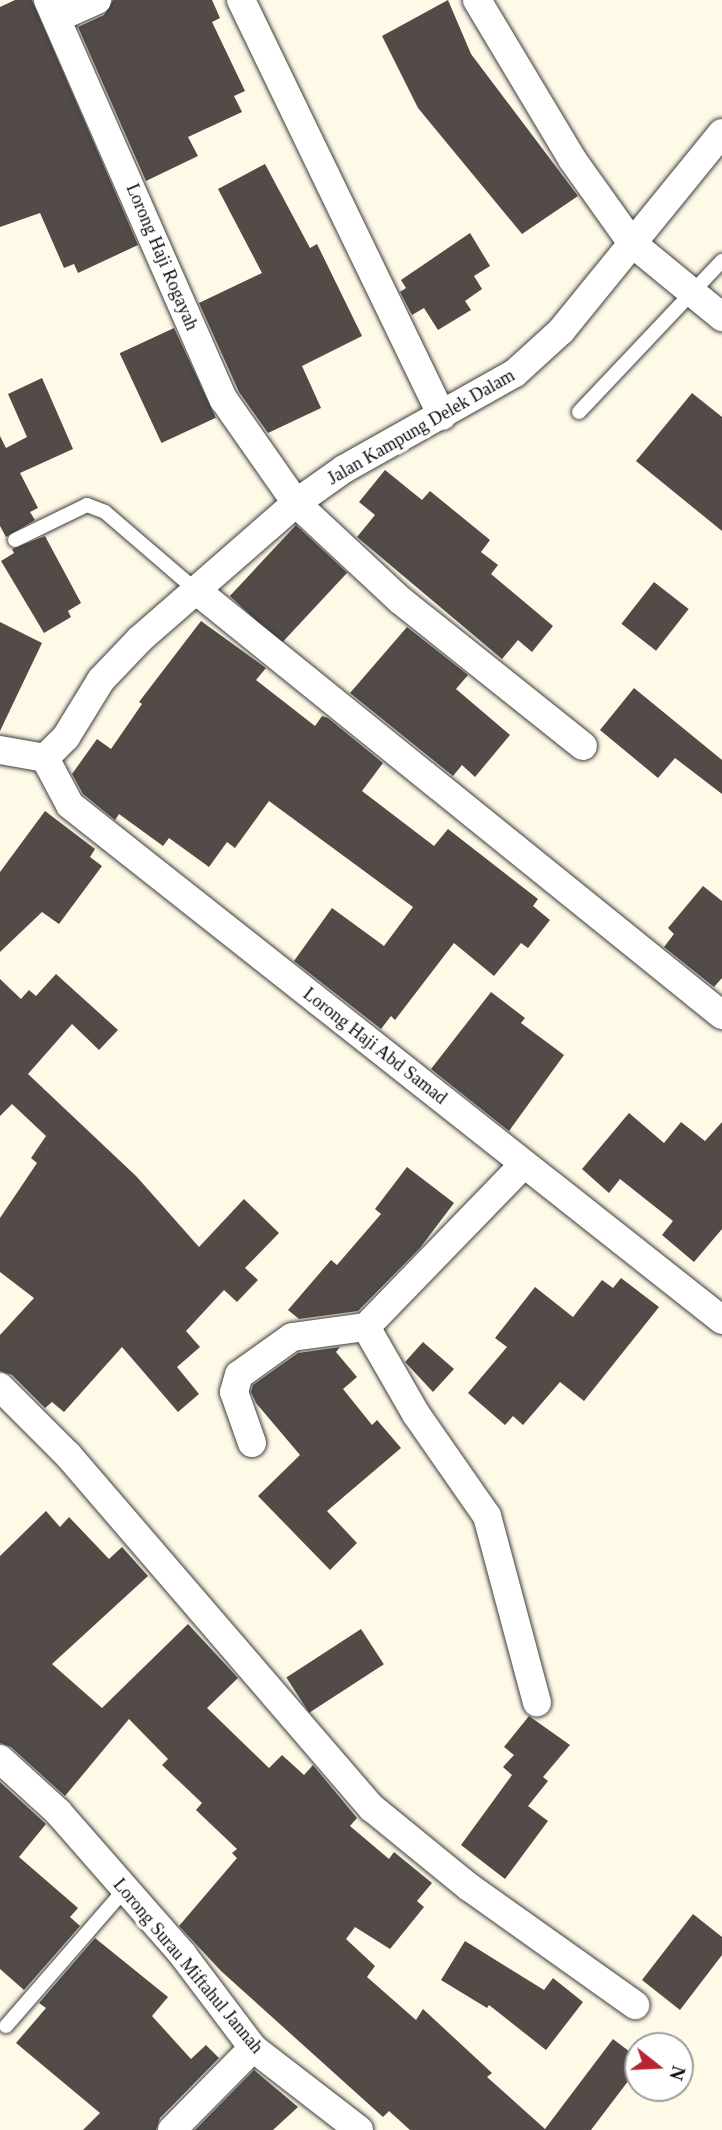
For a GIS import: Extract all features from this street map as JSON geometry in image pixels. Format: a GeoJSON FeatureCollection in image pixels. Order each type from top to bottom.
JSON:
{"type":"FeatureCollection","features":[{"type":"Feature","properties":{"kind":"street"},"geometry":{"type":"LineString","coordinates":[[53,9],[97,0]]}},
{"type":"Feature","properties":{"kind":"street"},"geometry":{"type":"LineString","coordinates":[[241,0],[442,416]]}},
{"type":"Feature","properties":{"kind":"street"},"geometry":{"type":"LineString","coordinates":[[477,0],[572,159],[632,243],[722,317]]}},
{"type":"Feature","properties":{"kind":"street","name":"Lorong Haji Rogayah"},"geometry":{"type":"LineString","coordinates":[[53,9],[224,400],[296,503],[400,600],[583,746]]}},
{"type":"Feature","properties":{"kind":"street","name":"Jalan Kampung Delek Dalam"},"geometry":{"type":"LineString","coordinates":[[45,758],[66,737],[101,680],[296,503],[344,469],[515,373],[561,331],[722,133]]}},
{"type":"Feature","properties":{"kind":"street"},"geometry":{"type":"LineString","coordinates":[[197,591],[722,1014]]}},
{"type":"Feature","properties":{"kind":"street"},"geometry":{"type":"LineString","coordinates":[[0,750],[45,758]]}},
{"type":"Feature","properties":{"kind":"street","name":"Lorong Haji Abd Samad"},"geometry":{"type":"LineString","coordinates":[[45,758],[70,805],[722,1320]]}},
{"type":"Feature","properties":{"kind":"street"},"geometry":{"type":"LineString","coordinates":[[253,1444],[234,1392],[239,1375],[292,1337],[366,1327],[523,1165]]}},
{"type":"Feature","properties":{"kind":"street"},"geometry":{"type":"LineString","coordinates":[[366,1327],[416,1415],[487,1516],[537,1702]]}},
{"type":"Feature","properties":{"kind":"street"},"geometry":{"type":"LineString","coordinates":[[0,1387],[68,1455],[372,1808],[469,1887],[635,2005]]}},
{"type":"Feature","properties":{"kind":"street","name":"Lorong Surau Miftahul Jannah"},"geometry":{"type":"LineString","coordinates":[[0,1759],[58,1812],[183,1955],[253,2048],[359,2130]]}},
{"type":"Feature","properties":{"kind":"street"},"geometry":{"type":"LineString","coordinates":[[172,2130],[253,2048]]}},
{"type":"Feature","properties":{"kind":"lane"},"geometry":{"type":"LineString","coordinates":[[579,412],[722,261]]}},
{"type":"Feature","properties":{"kind":"lane"},"geometry":{"type":"LineString","coordinates":[[15,540],[87,505],[105,512],[197,591]]}},
{"type":"Feature","properties":{"kind":"lane"},"geometry":{"type":"LineString","coordinates":[[6,2025],[125,1889]]}},
{"type":"Feature","properties":{"kind":"building"},"geometry":{"type":"Polygon","coordinates":[[[15,0],[32,0],[138,245],[78,273],[74,264],[64,268],[40,213],[0,227],[0,7],[15,0]]]}},
{"type":"Feature","properties":{"kind":"building"},"geometry":{"type":"Polygon","coordinates":[[[113,0],[212,0],[220,18],[212,22],[245,91],[234,96],[242,112],[188,137],[198,156],[146,181],[78,27],[104,15],[113,0]]]}},
{"type":"Feature","properties":{"kind":"building"},"geometry":{"type":"Polygon","coordinates":[[[448,0],[471,54],[578,196],[522,234],[418,108],[382,36],[448,0]]]}},
{"type":"Feature","properties":{"kind":"building"},"geometry":{"type":"Polygon","coordinates":[[[265,164],[310,248],[317,244],[362,336],[302,366],[321,408],[268,433],[239,392],[199,303],[262,273],[218,189],[265,164]]]}},
{"type":"Feature","properties":{"kind":"building"},"geometry":{"type":"Polygon","coordinates":[[[470,233],[490,266],[474,276],[482,289],[465,301],[471,310],[438,330],[424,308],[412,315],[400,292],[406,288],[401,280],[470,233]]]}},
{"type":"Feature","properties":{"kind":"building"},"geometry":{"type":"Polygon","coordinates":[[[174,328],[216,418],[161,443],[120,353],[174,328]]]}},
{"type":"Feature","properties":{"kind":"building"},"geometry":{"type":"Polygon","coordinates":[[[42,378],[73,449],[20,473],[38,508],[30,512],[35,520],[6,537],[0,526],[0,436],[6,448],[27,437],[8,394],[42,378]]]}},
{"type":"Feature","properties":{"kind":"building"},"geometry":{"type":"Polygon","coordinates":[[[692,393],[722,417],[722,531],[636,461],[692,393]]]}},
{"type":"Feature","properties":{"kind":"building"},"geometry":{"type":"Polygon","coordinates":[[[385,470],[422,500],[430,491],[490,540],[481,552],[498,565],[491,574],[553,626],[532,652],[518,640],[502,659],[357,537],[375,515],[359,502],[385,470]]]}},
{"type":"Feature","properties":{"kind":"building"},"geometry":{"type":"Polygon","coordinates":[[[296,525],[347,573],[281,644],[230,596],[296,525]]]}},
{"type":"Feature","properties":{"kind":"building"},"geometry":{"type":"Polygon","coordinates":[[[45,536],[81,603],[68,611],[71,617],[44,633],[1,561],[14,553],[12,549],[45,536]]]}},
{"type":"Feature","properties":{"kind":"building"},"geometry":{"type":"Polygon","coordinates":[[[654,582],[689,609],[656,651],[621,624],[654,582]]]}},
{"type":"Feature","properties":{"kind":"building"},"geometry":{"type":"Polygon","coordinates":[[[201,621],[266,668],[256,680],[315,726],[322,716],[328,718],[383,763],[362,791],[434,846],[448,829],[538,899],[533,906],[550,920],[528,948],[521,943],[494,976],[454,943],[395,1020],[391,1016],[381,1029],[294,961],[332,908],[384,946],[413,907],[269,801],[235,848],[227,842],[209,867],[169,838],[163,846],[119,814],[115,820],[83,794],[72,774],[97,739],[111,749],[142,704],[139,702],[201,621]]]}},
{"type":"Feature","properties":{"kind":"building"},"geometry":{"type":"Polygon","coordinates":[[[0,622],[42,643],[0,731],[0,622]]]}},
{"type":"Feature","properties":{"kind":"building"},"geometry":{"type":"Polygon","coordinates":[[[407,627],[468,675],[456,689],[510,735],[475,777],[462,765],[453,776],[350,693],[407,627]]]}},
{"type":"Feature","properties":{"kind":"building"},"geometry":{"type":"Polygon","coordinates":[[[634,688],[722,760],[722,794],[675,758],[658,778],[600,730],[634,688]]]}},
{"type":"Feature","properties":{"kind":"building"},"geometry":{"type":"Polygon","coordinates":[[[45,811],[95,849],[90,857],[102,866],[59,924],[42,912],[0,952],[0,872],[45,811]]]}},
{"type":"Feature","properties":{"kind":"building"},"geometry":{"type":"Polygon","coordinates":[[[703,886],[722,901],[722,978],[714,987],[664,947],[674,934],[668,928],[703,886]]]}},
{"type":"Feature","properties":{"kind":"building"},"geometry":{"type":"Polygon","coordinates":[[[56,974],[118,1030],[99,1050],[72,1024],[28,1074],[137,1177],[199,1247],[244,1199],[279,1233],[245,1268],[258,1280],[237,1302],[224,1290],[186,1331],[200,1347],[177,1367],[199,1394],[178,1412],[122,1347],[64,1412],[52,1402],[45,1408],[12,1375],[0,1371],[0,1335],[34,1298],[0,1272],[0,1218],[37,1163],[31,1158],[46,1136],[12,1104],[0,1116],[0,979],[21,999],[29,990],[36,996],[56,974]]]}},
{"type":"Feature","properties":{"kind":"building"},"geometry":{"type":"Polygon","coordinates":[[[491,992],[525,1018],[521,1023],[564,1055],[509,1131],[431,1069],[491,992]]]}},
{"type":"Feature","properties":{"kind":"building"},"geometry":{"type":"Polygon","coordinates":[[[629,1113],[664,1143],[681,1122],[705,1141],[722,1122],[722,1229],[694,1262],[662,1235],[673,1221],[620,1179],[609,1193],[582,1169],[629,1113]]]}},
{"type":"Feature","properties":{"kind":"building"},"geometry":{"type":"Polygon","coordinates":[[[407,1167],[454,1203],[420,1248],[358,1311],[299,1319],[288,1310],[331,1260],[337,1265],[381,1214],[375,1209],[407,1167]]]}},
{"type":"Feature","properties":{"kind":"building"},"geometry":{"type":"Polygon","coordinates":[[[621,1278],[659,1307],[584,1401],[560,1382],[523,1425],[513,1416],[505,1425],[468,1393],[507,1347],[495,1338],[535,1287],[573,1317],[602,1280],[613,1288],[621,1278]]]}},
{"type":"Feature","properties":{"kind":"building"},"geometry":{"type":"Polygon","coordinates":[[[423,1342],[454,1369],[433,1392],[405,1362],[423,1342]]]}},
{"type":"Feature","properties":{"kind":"building"},"geometry":{"type":"Polygon","coordinates":[[[340,1347],[336,1352],[357,1377],[343,1389],[372,1425],[377,1420],[401,1448],[327,1511],[357,1543],[330,1570],[258,1496],[300,1455],[256,1403],[251,1392],[253,1385],[298,1353],[340,1347]]]}},
{"type":"Feature","properties":{"kind":"building"},"geometry":{"type":"Polygon","coordinates":[[[46,1511],[60,1527],[69,1517],[109,1559],[122,1547],[148,1576],[52,1664],[102,1708],[188,1624],[238,1678],[207,1708],[269,1768],[282,1755],[304,1775],[313,1765],[357,1818],[350,1826],[389,1859],[394,1852],[432,1883],[417,1901],[424,1907],[390,1949],[355,1927],[346,1939],[375,1966],[367,1977],[416,2020],[423,2009],[492,2073],[487,2077],[545,2129],[613,2039],[624,2047],[624,2086],[591,2130],[410,2130],[389,2111],[383,2117],[221,1971],[179,1926],[237,1858],[232,1853],[237,1849],[196,1810],[202,1803],[162,1765],[168,1759],[129,1719],[65,1796],[11,1747],[0,1743],[0,1556],[46,1511]]]}},
{"type":"Feature","properties":{"kind":"building"},"geometry":{"type":"Polygon","coordinates":[[[361,1629],[384,1664],[309,1713],[286,1677],[361,1629]]]}},
{"type":"Feature","properties":{"kind":"building"},"geometry":{"type":"Polygon","coordinates":[[[529,1716],[570,1745],[543,1777],[548,1781],[528,1806],[548,1821],[505,1879],[461,1845],[512,1775],[503,1767],[514,1755],[504,1747],[529,1716]]]}},
{"type":"Feature","properties":{"kind":"building"},"geometry":{"type":"Polygon","coordinates":[[[0,1782],[46,1824],[19,1857],[78,1908],[70,1917],[80,1926],[24,1990],[0,1969],[0,1782]]]}},
{"type":"Feature","properties":{"kind":"building"},"geometry":{"type":"Polygon","coordinates":[[[693,1914],[722,1937],[722,1955],[680,2010],[642,1980],[693,1914]]]}},
{"type":"Feature","properties":{"kind":"building"},"geometry":{"type":"Polygon","coordinates":[[[95,1938],[168,1997],[152,2016],[191,2059],[206,2045],[219,2058],[160,2118],[156,2130],[83,2130],[100,2113],[16,2043],[46,2008],[39,2003],[95,1938]]]}},
{"type":"Feature","properties":{"kind":"building"},"geometry":{"type":"Polygon","coordinates":[[[465,1941],[544,1990],[553,1978],[583,2002],[546,2050],[489,2005],[487,2008],[441,1980],[465,1941]]]}},
{"type":"Feature","properties":{"kind":"building"},"geometry":{"type":"Polygon","coordinates":[[[254,2070],[298,2107],[273,2130],[195,2130],[254,2070]]]}}]}
